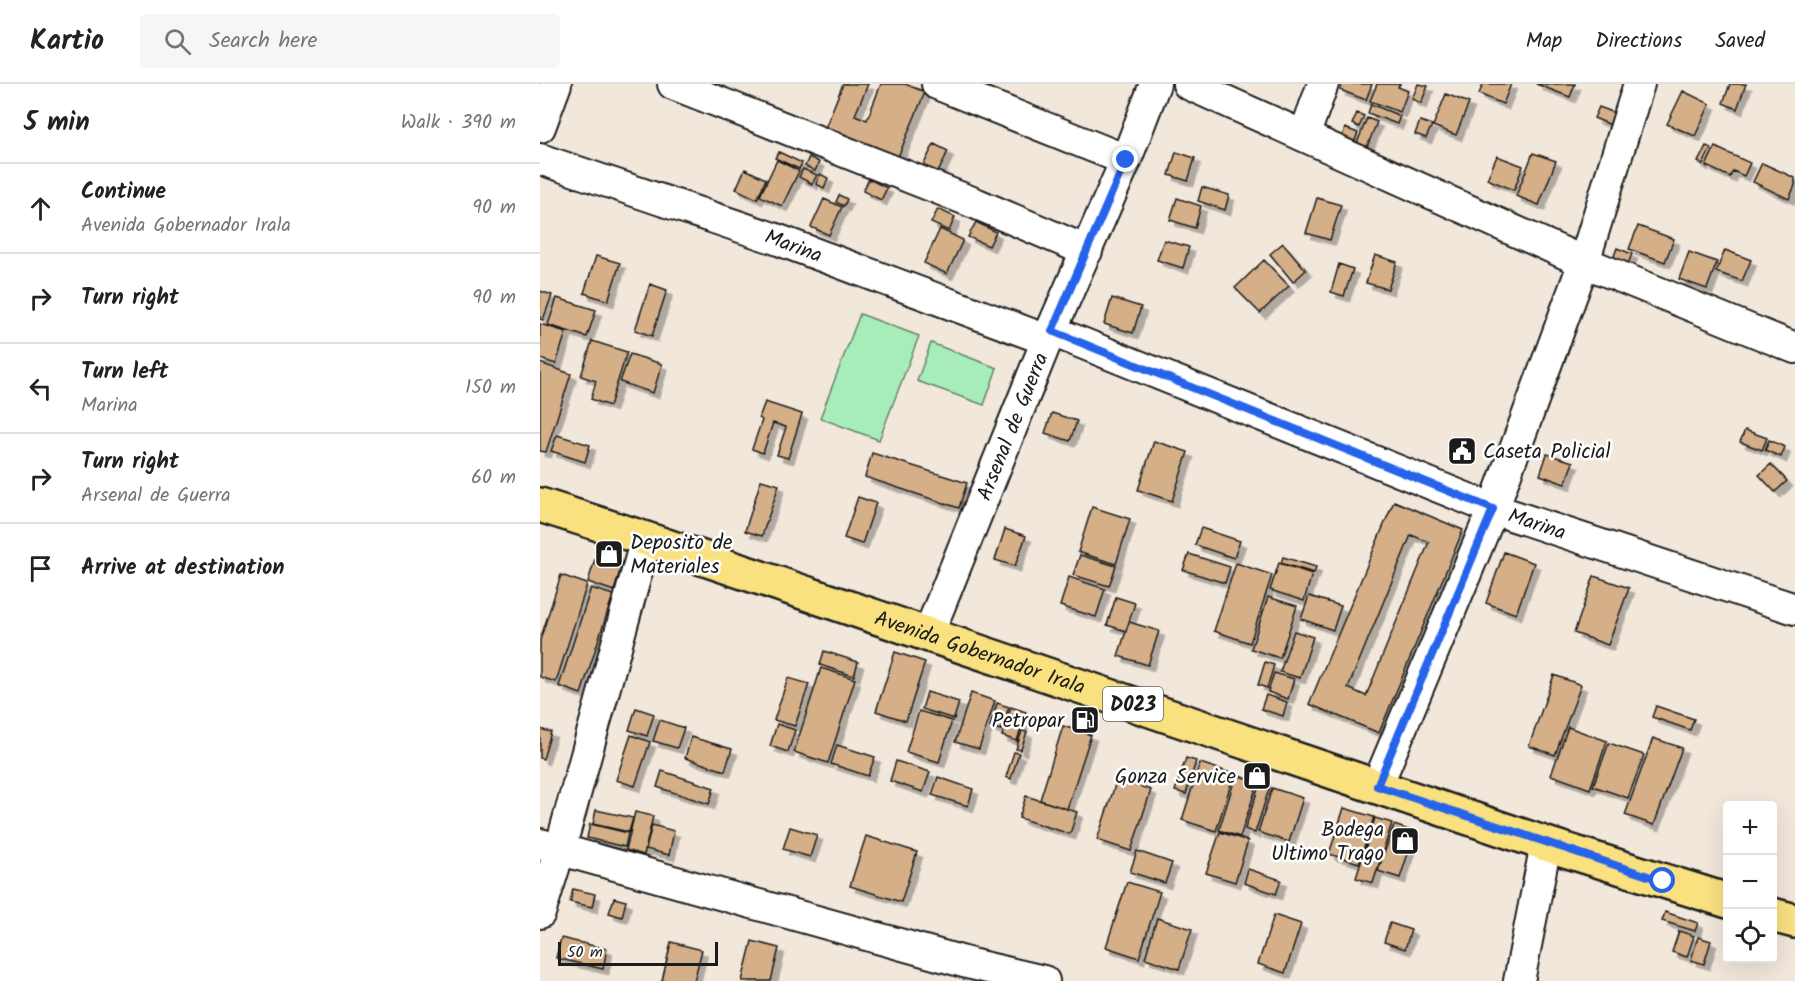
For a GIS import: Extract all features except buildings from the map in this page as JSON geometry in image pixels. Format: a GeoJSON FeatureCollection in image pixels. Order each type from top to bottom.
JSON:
{"type":"FeatureCollection","features":[{"type":"Feature","properties":{"kind":"main road","name":"Avenida Gobernador Irala"},"geometry":{"type":"LineString","coordinates":[[540,505],[1546,844],[1723,899]]}},
{"type":"Feature","properties":{"kind":"main road"},"geometry":{"type":"LineString","coordinates":[[1777,916],[1795,921]]}},
{"type":"Feature","properties":{"kind":"street"},"geometry":{"type":"LineString","coordinates":[[540,127],[556,84]]}},
{"type":"Feature","properties":{"kind":"street"},"geometry":{"type":"LineString","coordinates":[[673,84],[966,200],[1087,251]]}},
{"type":"Feature","properties":{"kind":"street"},"geometry":{"type":"LineString","coordinates":[[937,84],[1126,160]]}},
{"type":"Feature","properties":{"kind":"street","name":"Arsenal de Guerra"},"geometry":{"type":"LineString","coordinates":[[928,635],[1049,335],[1126,160],[1155,84]]}},
{"type":"Feature","properties":{"kind":"street"},"geometry":{"type":"LineString","coordinates":[[1188,84],[1584,262],[1793,342]]}},
{"type":"Feature","properties":{"kind":"street"},"geometry":{"type":"LineString","coordinates":[[1304,136],[1323,84]]}},
{"type":"Feature","properties":{"kind":"street"},"geometry":{"type":"LineString","coordinates":[[1377,786],[1493,509],[1584,262],[1639,84]]}},
{"type":"Feature","properties":{"kind":"street","name":"Marina"},"geometry":{"type":"LineString","coordinates":[[540,159],[1049,335],[1493,509],[1795,609]]}},
{"type":"Feature","properties":{"kind":"street"},"geometry":{"type":"LineString","coordinates":[[540,913],[550,847],[646,539]]}},
{"type":"Feature","properties":{"kind":"street"},"geometry":{"type":"LineString","coordinates":[[1519,981],[1546,844]]}},
{"type":"Feature","properties":{"kind":"street"},"geometry":{"type":"LineString","coordinates":[[550,847],[969,972],[1044,981]]}},
{"type":"Feature","properties":{"kind":"green space"},"geometry":{"type":"Polygon","coordinates":[[[860,314],[919,336],[879,440],[820,418],[860,314]]]}},
{"type":"Feature","properties":{"kind":"green space"},"geometry":{"type":"Polygon","coordinates":[[[931,343],[997,368],[984,405],[917,381],[931,343]]]}},
{"type":"Feature","properties":{"kind":"place","name":"Caseta Policial"},"geometry":{"type":"Point","coordinates":[1462,451]}},
{"type":"Feature","properties":{"kind":"place","name":"Deposito de Materiales"},"geometry":{"type":"Point","coordinates":[609,554]}},
{"type":"Feature","properties":{"kind":"place","name":"Petropar"},"geometry":{"type":"Point","coordinates":[1085,720]}},
{"type":"Feature","properties":{"kind":"place","name":"Gonza Service"},"geometry":{"type":"Point","coordinates":[1257,776]}},
{"type":"Feature","properties":{"kind":"place","name":"Bodega Ultimo Trago"},"geometry":{"type":"Point","coordinates":[1405,841]}},
{"type":"Feature","properties":{"kind":"route"},"geometry":{"type":"LineString","coordinates":[[1126,160],[1052,331],[1493,509],[1377,786],[1663,881]]}}]}
